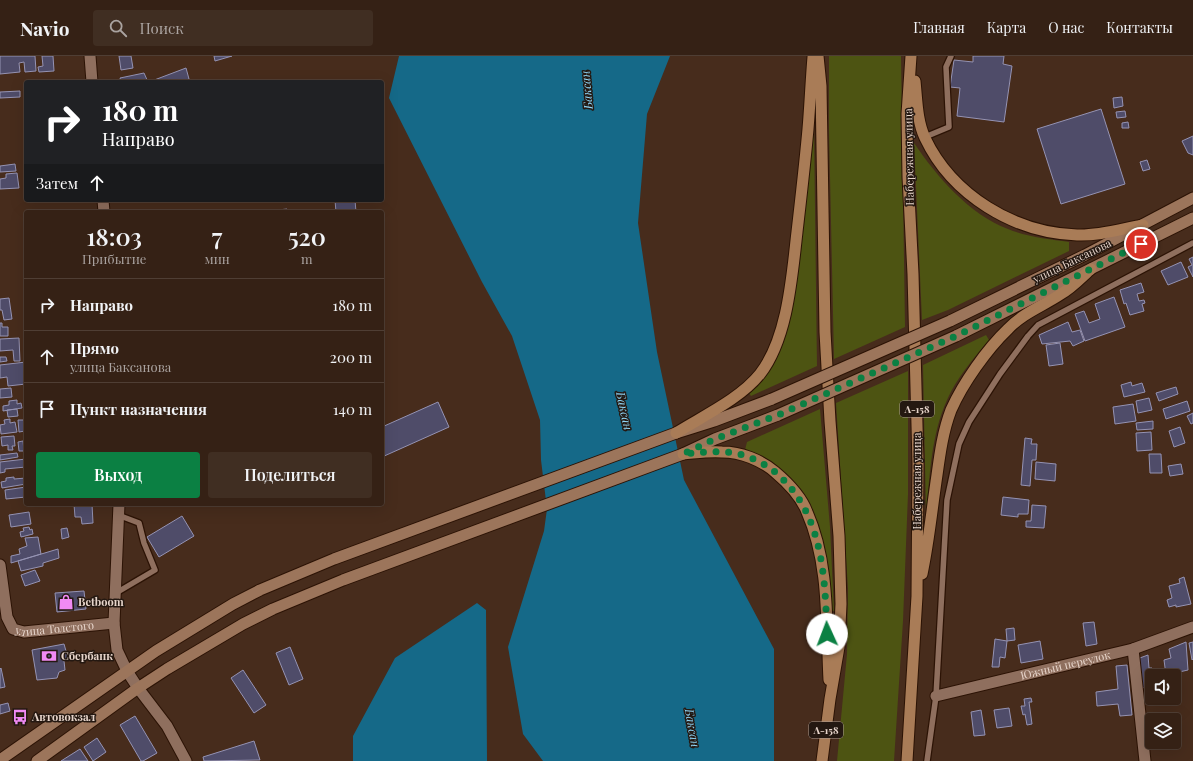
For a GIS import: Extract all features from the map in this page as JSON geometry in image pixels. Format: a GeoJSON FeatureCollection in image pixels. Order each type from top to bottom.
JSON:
{"type":"FeatureCollection","features":[{"type":"Feature","properties":{"kind":"main road"},"geometry":{"type":"LineString","coordinates":[[676,432],[725,403],[743,390],[759,374],[770,357],[779,336],[785,311],[794,256],[808,128],[813,56]]}},
{"type":"Feature","properties":{"kind":"main road","name":"А-158"},"geometry":{"type":"LineString","coordinates":[[818,56],[821,86],[825,332],[839,536],[841,604],[839,647],[830,699],[822,761]]}},
{"type":"Feature","properties":{"kind":"main road"},"geometry":{"type":"LineString","coordinates":[[911,56],[920,121],[925,137],[936,157],[950,175],[976,200],[1012,220],[1048,231],[1077,235],[1093,235],[1143,225]]}},
{"type":"Feature","properties":{"kind":"main road","name":"Набережная улица"},"geometry":{"type":"LineString","coordinates":[[907,761],[917,596],[918,463],[913,274],[908,177],[908,114],[911,56]]}},
{"type":"Feature","properties":{"kind":"main road","name":"улица Баксанова"},"geometry":{"type":"LineString","coordinates":[[0,760],[156,651],[233,604],[260,590],[334,559],[529,486],[676,432],[714,421],[772,399],[950,321],[1143,225],[1193,198]]}},
{"type":"Feature","properties":{"kind":"main road","name":"улица Баксанова"},"geometry":{"type":"LineString","coordinates":[[37,761],[138,688],[167,669],[243,624],[280,606],[343,580],[683,454],[715,439],[778,415],[956,336],[1193,218]]}},
{"type":"Feature","properties":{"kind":"main road"},"geometry":{"type":"LineString","coordinates":[[917,596],[926,554],[940,454],[951,411],[961,392],[984,357],[1009,328],[1029,312],[1062,294],[1091,269]]}},
{"type":"Feature","properties":{"kind":"main road"},"geometry":{"type":"LineString","coordinates":[[683,454],[723,452],[756,460],[769,467],[783,478],[796,493],[807,511],[816,536],[822,566],[826,607],[830,699]]}},
{"type":"Feature","properties":{"kind":"main road"},"geometry":{"type":"LineString","coordinates":[[826,729],[830,761]]}},
{"type":"Feature","properties":{"kind":"street"},"geometry":{"type":"LineString","coordinates":[[90,56],[92,80]]}},
{"type":"Feature","properties":{"kind":"street"},"geometry":{"type":"LineString","coordinates":[[119,510],[114,623],[117,650],[127,671],[138,688],[168,726],[186,761]]}},
{"type":"Feature","properties":{"kind":"street","name":"улица Толстого"},"geometry":{"type":"LineString","coordinates":[[0,566],[7,617],[13,629],[24,632],[114,623]]}},
{"type":"Feature","properties":{"kind":"street","name":"Южный переулок"},"geometry":{"type":"LineString","coordinates":[[936,696],[1133,649],[1193,627]]}},
{"type":"Feature","properties":{"kind":"street"},"geometry":{"type":"LineString","coordinates":[[1133,649],[1145,761]]}},
{"type":"Feature","properties":{"kind":"lane"},"geometry":{"type":"LineString","coordinates":[[925,137],[949,127],[946,67],[952,56]]}},
{"type":"Feature","properties":{"kind":"lane"},"geometry":{"type":"LineString","coordinates":[[927,761],[936,696],[947,500],[960,444],[969,422],[1000,374],[1038,325],[1193,243]]}},
{"type":"Feature","properties":{"kind":"lane"},"geometry":{"type":"LineString","coordinates":[[116,593],[155,570],[144,543],[139,523],[119,510]]}},
{"type":"Feature","properties":{"kind":"green space"},"geometry":{"type":"Polygon","coordinates":[[[829,56],[901,56],[905,327],[834,359],[829,131],[829,56]]]}},
{"type":"Feature","properties":{"kind":"green space"},"geometry":{"type":"Polygon","coordinates":[[[814,128],[817,366],[751,396],[748,392],[762,379],[776,360],[784,336],[814,128]]]}},
{"type":"Feature","properties":{"kind":"green space"},"geometry":{"type":"Polygon","coordinates":[[[914,143],[933,169],[955,194],[980,214],[1015,232],[1069,242],[1069,251],[948,310],[922,320],[914,143]]]}},
{"type":"Feature","properties":{"kind":"green space"},"geometry":{"type":"Polygon","coordinates":[[[986,335],[989,340],[956,383],[942,413],[934,441],[926,514],[923,365],[986,335]]]}},
{"type":"Feature","properties":{"kind":"green space"},"geometry":{"type":"Polygon","coordinates":[[[908,371],[908,494],[903,621],[894,761],[837,761],[847,654],[848,588],[836,403],[908,371]]]}},
{"type":"Feature","properties":{"kind":"green space"},"geometry":{"type":"Polygon","coordinates":[[[820,409],[830,527],[834,611],[832,611],[828,573],[821,535],[815,517],[807,501],[797,485],[779,467],[745,450],[747,442],[820,409]]]}},
{"type":"Feature","properties":{"kind":"water","name":"Баксан"},"geometry":{"type":"Polygon","coordinates":[[[399,56],[670,56],[647,114],[638,223],[657,352],[684,480],[774,649],[774,761],[543,761],[523,734],[508,647],[544,531],[547,509],[541,460],[540,420],[512,336],[482,282],[389,98],[399,56]]]}},
{"type":"Feature","properties":{"kind":"water"},"geometry":{"type":"Polygon","coordinates":[[[477,603],[486,610],[487,761],[353,761],[353,736],[395,658],[477,603]]]}},
{"type":"Feature","properties":{"kind":"building"},"geometry":{"type":"Polygon","coordinates":[[[0,56],[35,56],[36,71],[25,72],[24,62],[19,63],[20,72],[0,74],[0,56]]]}},
{"type":"Feature","properties":{"kind":"building"},"geometry":{"type":"Polygon","coordinates":[[[42,56],[53,56],[54,71],[39,72],[38,67],[43,66],[42,56]]]}},
{"type":"Feature","properties":{"kind":"building"},"geometry":{"type":"Polygon","coordinates":[[[119,56],[131,56],[133,68],[121,70],[119,56]]]}},
{"type":"Feature","properties":{"kind":"building"},"geometry":{"type":"Polygon","coordinates":[[[214,56],[232,56],[215,61],[214,56]]]}},
{"type":"Feature","properties":{"kind":"building"},"geometry":{"type":"Polygon","coordinates":[[[973,56],[1004,56],[1003,64],[1012,66],[1004,122],[957,116],[960,88],[950,87],[954,60],[973,62],[973,56]]]}},
{"type":"Feature","properties":{"kind":"building"},"geometry":{"type":"Polygon","coordinates":[[[186,68],[189,79],[186,80],[154,80],[186,68]]]}},
{"type":"Feature","properties":{"kind":"building"},"geometry":{"type":"Polygon","coordinates":[[[144,73],[147,80],[120,80],[120,78],[144,73]]]}},
{"type":"Feature","properties":{"kind":"building"},"geometry":{"type":"Polygon","coordinates":[[[20,91],[20,97],[0,98],[0,92],[20,91]]]}},
{"type":"Feature","properties":{"kind":"building"},"geometry":{"type":"Polygon","coordinates":[[[1122,97],[1123,106],[1114,108],[1113,98],[1122,97]]]}},
{"type":"Feature","properties":{"kind":"building"},"geometry":{"type":"Polygon","coordinates":[[[1101,109],[1125,184],[1061,204],[1037,129],[1101,109]]]}},
{"type":"Feature","properties":{"kind":"building"},"geometry":{"type":"Polygon","coordinates":[[[1125,111],[1126,117],[1117,118],[1116,112],[1125,111]]]}},
{"type":"Feature","properties":{"kind":"building"},"geometry":{"type":"Polygon","coordinates":[[[1128,122],[1129,128],[1122,128],[1122,123],[1128,122]]]}},
{"type":"Feature","properties":{"kind":"building"},"geometry":{"type":"Polygon","coordinates":[[[1193,136],[1193,155],[1188,153],[1182,141],[1193,136]]]}},
{"type":"Feature","properties":{"kind":"building"},"geometry":{"type":"Polygon","coordinates":[[[1147,160],[1150,169],[1143,171],[1140,162],[1147,160]]]}},
{"type":"Feature","properties":{"kind":"building"},"geometry":{"type":"Polygon","coordinates":[[[15,164],[16,171],[0,172],[0,166],[15,164]]]}},
{"type":"Feature","properties":{"kind":"building"},"geometry":{"type":"Polygon","coordinates":[[[17,173],[19,188],[0,189],[0,179],[6,178],[6,174],[17,173]]]}},
{"type":"Feature","properties":{"kind":"building"},"geometry":{"type":"Polygon","coordinates":[[[335,202],[355,202],[356,210],[336,210],[335,202]]]}},
{"type":"Feature","properties":{"kind":"building"},"geometry":{"type":"Polygon","coordinates":[[[1193,257],[1193,277],[1188,267],[1192,265],[1189,259],[1193,257]]]}},
{"type":"Feature","properties":{"kind":"building"},"geometry":{"type":"Polygon","coordinates":[[[1181,262],[1188,277],[1168,285],[1161,271],[1181,262]]]}},
{"type":"Feature","properties":{"kind":"building"},"geometry":{"type":"Polygon","coordinates":[[[1141,283],[1144,292],[1137,294],[1139,301],[1144,300],[1145,303],[1142,304],[1144,311],[1130,315],[1126,303],[1124,304],[1120,290],[1141,283]]]}},
{"type":"Feature","properties":{"kind":"building"},"geometry":{"type":"Polygon","coordinates":[[[1114,297],[1125,327],[1085,341],[1075,314],[1084,311],[1089,323],[1100,319],[1095,304],[1114,297]]]}},
{"type":"Feature","properties":{"kind":"building"},"geometry":{"type":"Polygon","coordinates":[[[9,298],[12,319],[4,320],[2,310],[0,310],[0,299],[9,298]]]}},
{"type":"Feature","properties":{"kind":"building"},"geometry":{"type":"Polygon","coordinates":[[[1068,322],[1072,332],[1080,330],[1084,341],[1073,346],[1070,341],[1042,344],[1039,335],[1068,322]]]}},
{"type":"Feature","properties":{"kind":"building"},"geometry":{"type":"Polygon","coordinates":[[[0,323],[2,323],[2,327],[8,327],[8,336],[0,336],[0,323]]]}},
{"type":"Feature","properties":{"kind":"building"},"geometry":{"type":"Polygon","coordinates":[[[19,338],[20,361],[14,361],[13,350],[0,351],[0,339],[19,338]]]}},
{"type":"Feature","properties":{"kind":"building"},"geometry":{"type":"Polygon","coordinates":[[[1060,343],[1063,364],[1049,366],[1046,345],[1060,343]]]}},
{"type":"Feature","properties":{"kind":"building"},"geometry":{"type":"Polygon","coordinates":[[[0,357],[6,357],[7,361],[0,362],[0,357]]]}},
{"type":"Feature","properties":{"kind":"building"},"geometry":{"type":"Polygon","coordinates":[[[24,362],[24,384],[8,386],[7,377],[0,378],[0,365],[24,362]]]}},
{"type":"Feature","properties":{"kind":"building"},"geometry":{"type":"Polygon","coordinates":[[[1131,382],[1132,386],[1142,383],[1145,392],[1124,397],[1121,385],[1131,382]]]}},
{"type":"Feature","properties":{"kind":"building"},"geometry":{"type":"Polygon","coordinates":[[[1176,387],[1178,394],[1159,401],[1156,393],[1176,387]]]}},
{"type":"Feature","properties":{"kind":"building"},"geometry":{"type":"Polygon","coordinates":[[[11,388],[12,397],[0,398],[0,389],[11,388]]]}},
{"type":"Feature","properties":{"kind":"building"},"geometry":{"type":"Polygon","coordinates":[[[1149,398],[1152,410],[1138,413],[1136,401],[1149,398]]]}},
{"type":"Feature","properties":{"kind":"building"},"geometry":{"type":"Polygon","coordinates":[[[17,400],[17,404],[21,403],[22,408],[3,411],[3,406],[9,405],[9,401],[17,400]]]}},
{"type":"Feature","properties":{"kind":"building"},"geometry":{"type":"Polygon","coordinates":[[[1187,401],[1190,411],[1166,419],[1163,409],[1187,401]]]}},
{"type":"Feature","properties":{"kind":"building"},"geometry":{"type":"Polygon","coordinates":[[[438,402],[449,427],[384,456],[384,426],[438,402]]]}},
{"type":"Feature","properties":{"kind":"building"},"geometry":{"type":"Polygon","coordinates":[[[1133,404],[1136,421],[1115,424],[1113,407],[1133,404]]]}},
{"type":"Feature","properties":{"kind":"building"},"geometry":{"type":"Polygon","coordinates":[[[17,409],[18,416],[8,417],[7,410],[17,409]]]}},
{"type":"Feature","properties":{"kind":"building"},"geometry":{"type":"Polygon","coordinates":[[[1193,413],[1193,423],[1191,424],[1187,416],[1193,413]]]}},
{"type":"Feature","properties":{"kind":"building"},"geometry":{"type":"Polygon","coordinates":[[[10,419],[10,423],[15,422],[17,432],[1,434],[0,425],[5,424],[4,420],[10,419]]]}},
{"type":"Feature","properties":{"kind":"building"},"geometry":{"type":"Polygon","coordinates":[[[18,420],[24,420],[24,431],[19,432],[18,420]]]}},
{"type":"Feature","properties":{"kind":"building"},"geometry":{"type":"Polygon","coordinates":[[[1153,421],[1153,429],[1137,430],[1136,423],[1153,421]]]}},
{"type":"Feature","properties":{"kind":"building"},"geometry":{"type":"Polygon","coordinates":[[[1180,427],[1185,443],[1174,447],[1169,431],[1180,427]]]}},
{"type":"Feature","properties":{"kind":"building"},"geometry":{"type":"Polygon","coordinates":[[[1151,432],[1152,450],[1137,451],[1136,433],[1151,432]]]}},
{"type":"Feature","properties":{"kind":"building"},"geometry":{"type":"Polygon","coordinates":[[[14,436],[15,446],[12,446],[13,450],[8,450],[8,445],[2,446],[1,437],[14,436]]]}},
{"type":"Feature","properties":{"kind":"building"},"geometry":{"type":"Polygon","coordinates":[[[1025,438],[1032,439],[1031,444],[1037,444],[1036,460],[1032,460],[1030,486],[1021,485],[1025,438]]]}},
{"type":"Feature","properties":{"kind":"building"},"geometry":{"type":"Polygon","coordinates":[[[23,441],[24,451],[19,451],[18,442],[23,441]]]}},
{"type":"Feature","properties":{"kind":"building"},"geometry":{"type":"Polygon","coordinates":[[[17,453],[18,457],[0,460],[0,455],[17,453]]]}},
{"type":"Feature","properties":{"kind":"building"},"geometry":{"type":"Polygon","coordinates":[[[1149,454],[1161,454],[1162,473],[1150,473],[1149,454]]]}},
{"type":"Feature","properties":{"kind":"building"},"geometry":{"type":"Polygon","coordinates":[[[24,459],[24,467],[5,469],[5,472],[0,473],[0,462],[24,459]]]}},
{"type":"Feature","properties":{"kind":"building"},"geometry":{"type":"Polygon","coordinates":[[[1036,462],[1056,464],[1055,481],[1035,479],[1036,462]]]}},
{"type":"Feature","properties":{"kind":"building"},"geometry":{"type":"Polygon","coordinates":[[[1181,464],[1183,474],[1170,476],[1168,466],[1181,464]]]}},
{"type":"Feature","properties":{"kind":"building"},"geometry":{"type":"Polygon","coordinates":[[[6,478],[24,478],[24,484],[2,488],[1,482],[6,481],[6,478]]]}},
{"type":"Feature","properties":{"kind":"building"},"geometry":{"type":"Polygon","coordinates":[[[24,487],[24,497],[6,499],[5,490],[24,487]]]}},
{"type":"Feature","properties":{"kind":"building"},"geometry":{"type":"Polygon","coordinates":[[[1003,497],[1029,500],[1028,514],[1018,514],[1018,517],[1001,515],[1003,497]]]}},
{"type":"Feature","properties":{"kind":"building"},"geometry":{"type":"Polygon","coordinates":[[[1032,505],[1046,506],[1044,528],[1026,527],[1026,521],[1031,521],[1032,505]]]}},
{"type":"Feature","properties":{"kind":"building"},"geometry":{"type":"Polygon","coordinates":[[[74,506],[92,506],[93,523],[82,524],[81,517],[75,517],[74,506]]]}},
{"type":"Feature","properties":{"kind":"building"},"geometry":{"type":"Polygon","coordinates":[[[29,512],[31,524],[11,527],[9,515],[29,512]]]}},
{"type":"Feature","properties":{"kind":"building"},"geometry":{"type":"Polygon","coordinates":[[[182,516],[194,536],[159,557],[147,537],[182,516]]]}},
{"type":"Feature","properties":{"kind":"building"},"geometry":{"type":"Polygon","coordinates":[[[29,527],[30,530],[32,529],[33,534],[21,537],[20,532],[24,531],[23,528],[29,527]]]}},
{"type":"Feature","properties":{"kind":"building"},"geometry":{"type":"Polygon","coordinates":[[[67,528],[69,537],[62,539],[61,529],[67,528]]]}},
{"type":"Feature","properties":{"kind":"building"},"geometry":{"type":"Polygon","coordinates":[[[38,537],[41,554],[11,563],[11,556],[20,554],[19,549],[27,546],[25,538],[38,537]]]}},
{"type":"Feature","properties":{"kind":"building"},"geometry":{"type":"Polygon","coordinates":[[[58,549],[59,558],[43,563],[43,566],[21,571],[18,561],[58,549]]]}},
{"type":"Feature","properties":{"kind":"building"},"geometry":{"type":"Polygon","coordinates":[[[35,570],[40,581],[25,586],[21,575],[35,570]]]}},
{"type":"Feature","properties":{"kind":"building"},"geometry":{"type":"Polygon","coordinates":[[[1184,577],[1191,604],[1169,607],[1167,600],[1172,598],[1169,586],[1180,583],[1179,579],[1184,577]]]}},
{"type":"Feature","properties":{"kind":"building"},"geometry":{"type":"Polygon","coordinates":[[[84,591],[86,609],[57,612],[55,593],[84,591]]]}},
{"type":"Feature","properties":{"kind":"building"},"geometry":{"type":"Polygon","coordinates":[[[1094,622],[1097,644],[1086,646],[1083,623],[1094,622]]]}},
{"type":"Feature","properties":{"kind":"building"},"geometry":{"type":"Polygon","coordinates":[[[1014,628],[1015,640],[1007,641],[1006,629],[1014,628]]]}},
{"type":"Feature","properties":{"kind":"building"},"geometry":{"type":"Polygon","coordinates":[[[995,639],[1007,641],[1005,658],[1000,657],[999,667],[992,667],[995,639]]]}},
{"type":"Feature","properties":{"kind":"building"},"geometry":{"type":"Polygon","coordinates":[[[1040,641],[1043,659],[1021,663],[1018,645],[1040,641]]]}},
{"type":"Feature","properties":{"kind":"building"},"geometry":{"type":"Polygon","coordinates":[[[1186,642],[1188,670],[1181,672],[1181,669],[1165,669],[1164,660],[1171,658],[1169,649],[1186,642]]]}},
{"type":"Feature","properties":{"kind":"building"},"geometry":{"type":"Polygon","coordinates":[[[1193,642],[1193,659],[1192,660],[1189,643],[1193,642]]]}},
{"type":"Feature","properties":{"kind":"building"},"geometry":{"type":"Polygon","coordinates":[[[64,644],[68,658],[64,661],[65,670],[59,672],[57,678],[37,680],[32,650],[64,644]]]}},
{"type":"Feature","properties":{"kind":"building"},"geometry":{"type":"Polygon","coordinates":[[[290,647],[303,679],[289,685],[276,653],[290,647]]]}},
{"type":"Feature","properties":{"kind":"building"},"geometry":{"type":"Polygon","coordinates":[[[1148,655],[1149,668],[1152,668],[1145,669],[1145,688],[1140,688],[1137,659],[1148,655]]]}},
{"type":"Feature","properties":{"kind":"building"},"geometry":{"type":"Polygon","coordinates":[[[1127,665],[1132,715],[1120,716],[1118,704],[1097,706],[1096,692],[1118,689],[1116,666],[1127,665]]]}},
{"type":"Feature","properties":{"kind":"building"},"geometry":{"type":"Polygon","coordinates":[[[1,668],[5,687],[0,688],[0,669],[1,668]]]}},
{"type":"Feature","properties":{"kind":"building"},"geometry":{"type":"Polygon","coordinates":[[[243,670],[266,705],[254,713],[231,678],[243,670]]]}},
{"type":"Feature","properties":{"kind":"building"},"geometry":{"type":"Polygon","coordinates":[[[1031,698],[1032,702],[1029,702],[1032,724],[1027,725],[1025,714],[1023,715],[1021,706],[1025,706],[1024,699],[1031,698]]]}},
{"type":"Feature","properties":{"kind":"building"},"geometry":{"type":"Polygon","coordinates":[[[8,703],[10,711],[0,714],[0,705],[8,703]]]}},
{"type":"Feature","properties":{"kind":"building"},"geometry":{"type":"Polygon","coordinates":[[[1009,708],[1012,726],[997,728],[994,710],[1009,708]]]}},
{"type":"Feature","properties":{"kind":"building"},"geometry":{"type":"Polygon","coordinates":[[[981,710],[985,735],[974,736],[971,712],[981,710]]]}},
{"type":"Feature","properties":{"kind":"building"},"geometry":{"type":"Polygon","coordinates":[[[135,716],[157,753],[143,761],[141,761],[120,725],[135,716]]]}},
{"type":"Feature","properties":{"kind":"building"},"geometry":{"type":"Polygon","coordinates":[[[97,738],[106,752],[93,761],[84,747],[97,738]]]}},
{"type":"Feature","properties":{"kind":"building"},"geometry":{"type":"Polygon","coordinates":[[[254,741],[260,760],[204,761],[203,757],[254,741]]]}},
{"type":"Feature","properties":{"kind":"building"},"geometry":{"type":"Polygon","coordinates":[[[80,749],[88,761],[61,761],[80,749]]]}},
{"type":"Feature","properties":{"kind":"place","name":"Betboom"},"geometry":{"type":"Point","coordinates":[66,602]}},
{"type":"Feature","properties":{"kind":"place","name":"Сбербанк"},"geometry":{"type":"Point","coordinates":[49,656]}},
{"type":"Feature","properties":{"kind":"place","name":"Автовокзал"},"geometry":{"type":"Point","coordinates":[20,717]}},
{"type":"Feature","properties":{"kind":"route"},"geometry":{"type":"LineString","coordinates":[[827,634],[825,596],[819,548],[807,511],[796,493],[783,478],[769,467],[756,460],[723,452],[683,454],[715,439],[778,415],[956,336],[1141,244]]}}]}
